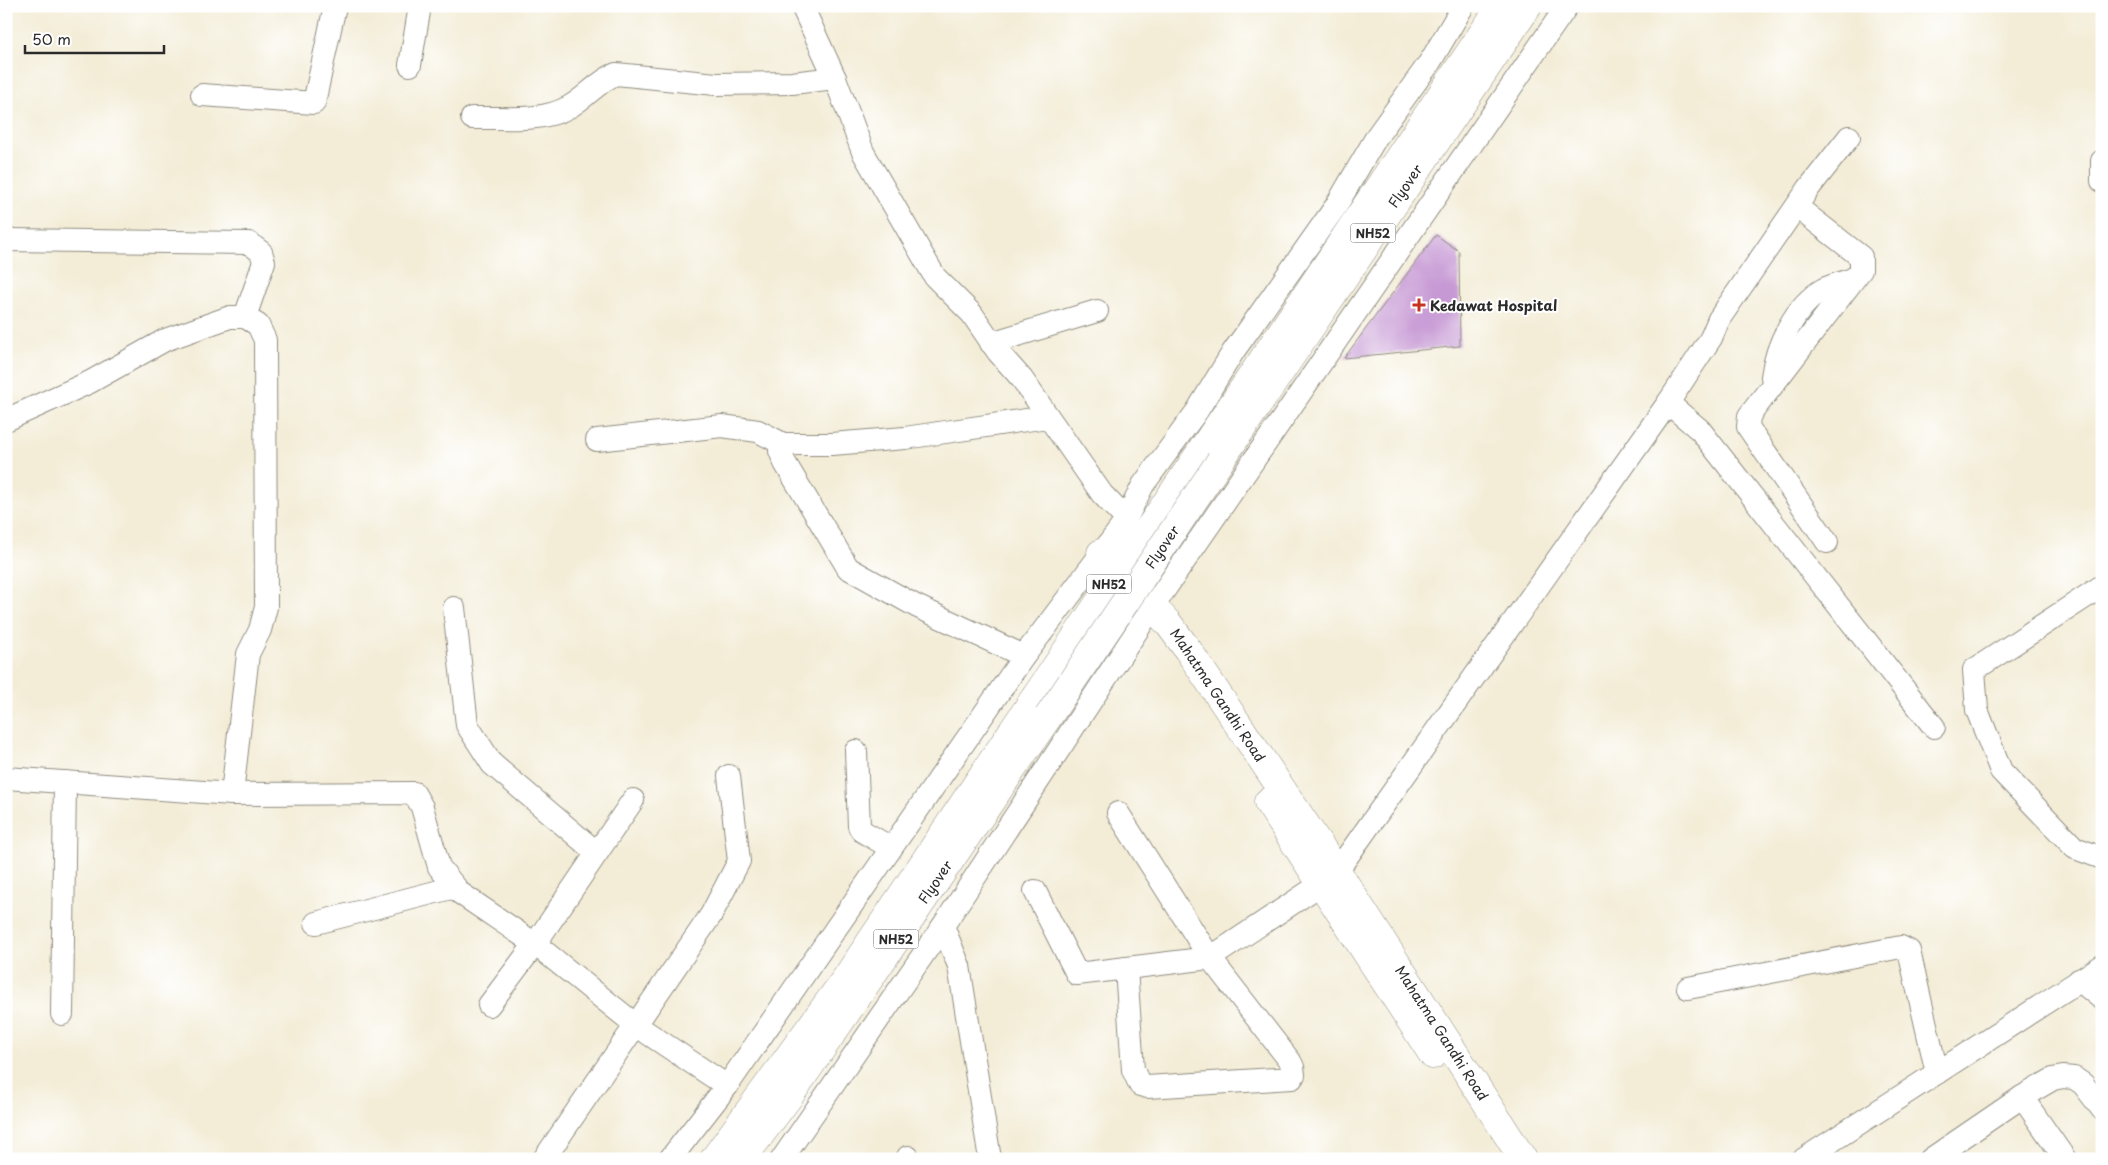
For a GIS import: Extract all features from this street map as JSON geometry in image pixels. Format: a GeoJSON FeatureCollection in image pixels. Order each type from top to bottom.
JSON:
{"type":"FeatureCollection","features":[{"type":"Feature","properties":{"kind":"main road","name":"NH52"},"geometry":{"type":"LineString","coordinates":[[714,1159],[844,980],[1110,562],[1500,6]]}},
{"type":"Feature","properties":{"kind":"main road","name":"Flyover"},"geometry":{"type":"LineString","coordinates":[[742,1159],[788,1098],[1043,725],[1528,6]]}},
{"type":"Feature","properties":{"kind":"main road","name":"Mahatma Gandhi Road"},"geometry":{"type":"LineString","coordinates":[[1110,562],[1152,608],[1168,622],[1188,650],[1501,1159]]}},
{"type":"Feature","properties":{"kind":"main road","name":"Mahatma Gandhi Road"},"geometry":{"type":"LineString","coordinates":[[1329,877],[1523,1159]]}},
{"type":"Feature","properties":{"kind":"street"},"geometry":{"type":"LineString","coordinates":[[202,95],[314,103],[335,6]]}},
{"type":"Feature","properties":{"kind":"street"},"geometry":{"type":"LineString","coordinates":[[410,65],[420,6]]}},
{"type":"Feature","properties":{"kind":"street"},"geometry":{"type":"LineString","coordinates":[[802,6],[835,78],[863,152],[884,192],[935,277],[972,314],[991,343],[1022,379],[1102,494],[1126,519]]}},
{"type":"Feature","properties":{"kind":"street"},"geometry":{"type":"LineString","coordinates":[[670,1159],[727,1086],[1024,656],[1110,562],[1126,519],[1143,485],[1197,412],[1233,352],[1336,206],[1377,136],[1430,62],[1463,6]]}},
{"type":"Feature","properties":{"kind":"street"},"geometry":{"type":"LineString","coordinates":[[782,1159],[943,926],[1152,608],[1566,6]]}},
{"type":"Feature","properties":{"kind":"street"},"geometry":{"type":"LineString","coordinates":[[472,118],[550,115],[570,107],[604,79],[616,74],[716,84],[792,82],[835,78]]}},
{"type":"Feature","properties":{"kind":"street"},"geometry":{"type":"LineString","coordinates":[[1036,891],[1077,974],[1210,958],[1329,877],[1668,403],[1711,338],[1719,319],[1809,188],[1850,137]]}},
{"type":"Feature","properties":{"kind":"street"},"geometry":{"type":"LineString","coordinates":[[2102,161],[2102,181]]}},
{"type":"Feature","properties":{"kind":"street"},"geometry":{"type":"LineString","coordinates":[[1797,207],[1861,257],[1861,270],[1749,416],[1748,427],[1827,542]]}},
{"type":"Feature","properties":{"kind":"street"},"geometry":{"type":"LineString","coordinates":[[6,240],[249,243],[261,252],[264,262],[244,317]]}},
{"type":"Feature","properties":{"kind":"street"},"geometry":{"type":"LineString","coordinates":[[991,343],[1097,311]]}},
{"type":"Feature","properties":{"kind":"street"},"geometry":{"type":"LineString","coordinates":[[6,420],[90,382],[165,340],[230,317],[244,317],[258,325],[266,340],[266,607],[260,630],[248,654],[232,794]]}},
{"type":"Feature","properties":{"kind":"street"},"geometry":{"type":"LineString","coordinates":[[1668,403],[1700,430],[1934,727]]}},
{"type":"Feature","properties":{"kind":"street"},"geometry":{"type":"LineString","coordinates":[[597,440],[722,426],[758,431],[783,444],[832,444],[905,438],[1047,417]]}},
{"type":"Feature","properties":{"kind":"street"},"geometry":{"type":"LineString","coordinates":[[783,444],[780,451],[785,463],[848,568],[916,606],[1024,656]]}},
{"type":"Feature","properties":{"kind":"street"},"geometry":{"type":"LineString","coordinates":[[2102,586],[1974,670],[1977,710],[2001,771],[2075,848],[2102,858]]}},
{"type":"Feature","properties":{"kind":"street"},"geometry":{"type":"LineString","coordinates":[[454,608],[467,725],[492,764],[597,853]]}},
{"type":"Feature","properties":{"kind":"street"},"geometry":{"type":"LineString","coordinates":[[856,751],[859,826],[862,831],[891,848]]}},
{"type":"Feature","properties":{"kind":"street"},"geometry":{"type":"LineString","coordinates":[[544,1159],[637,1026],[711,915],[739,861],[728,776]]}},
{"type":"Feature","properties":{"kind":"street"},"geometry":{"type":"LineString","coordinates":[[6,778],[232,794],[414,793],[422,807],[439,867],[460,893],[535,944],[637,1026],[727,1086]]}},
{"type":"Feature","properties":{"kind":"street"},"geometry":{"type":"LineString","coordinates":[[62,1014],[65,782]]}},
{"type":"Feature","properties":{"kind":"street"},"geometry":{"type":"LineString","coordinates":[[489,1005],[535,944],[633,800]]}},
{"type":"Feature","properties":{"kind":"street"},"geometry":{"type":"LineString","coordinates":[[1118,813],[1210,958],[1294,1067],[1294,1076],[1292,1078],[1147,1087],[1140,1085],[1133,1070],[1126,968]]}},
{"type":"Feature","properties":{"kind":"street"},"geometry":{"type":"LineString","coordinates":[[316,923],[455,887]]}},
{"type":"Feature","properties":{"kind":"street"},"geometry":{"type":"LineString","coordinates":[[943,926],[960,966],[990,1159]]}},
{"type":"Feature","properties":{"kind":"street"},"geometry":{"type":"LineString","coordinates":[[1688,988],[1901,947],[1909,950],[1937,1072]]}},
{"type":"Feature","properties":{"kind":"street"},"geometry":{"type":"LineString","coordinates":[[1804,1159],[2102,966]]}},
{"type":"Feature","properties":{"kind":"street"},"geometry":{"type":"LineString","coordinates":[[2079,980],[2102,999]]}},
{"type":"Feature","properties":{"kind":"street"},"geometry":{"type":"LineString","coordinates":[[1931,1159],[2022,1096],[2053,1079],[2074,1078],[2083,1084],[2102,1109]]}},
{"type":"Feature","properties":{"kind":"street"},"geometry":{"type":"LineString","coordinates":[[2022,1096],[2065,1159]]}},
{"type":"Feature","properties":{"kind":"building"},"geometry":{"type":"Polygon","coordinates":[[[1436,235],[1459,251],[1460,346],[1344,358],[1436,235]]]}},
{"type":"Feature","properties":{"kind":"place","name":"Kedawat Hospital"},"geometry":{"type":"Point","coordinates":[1419,305]}}]}
